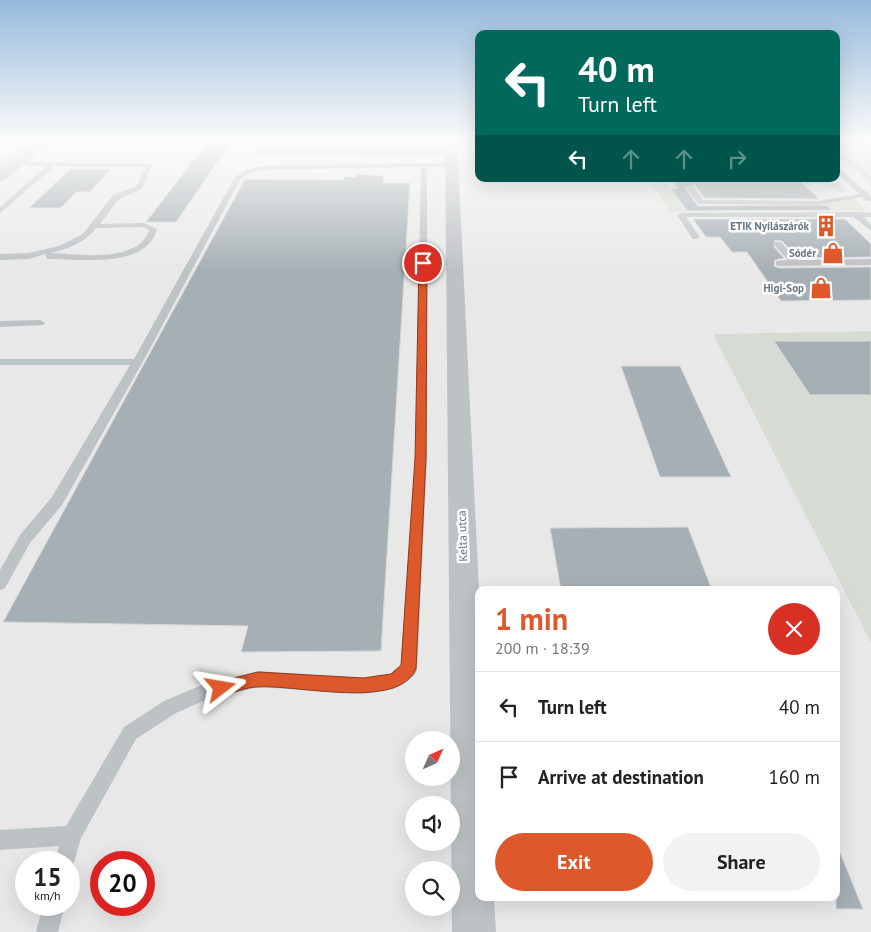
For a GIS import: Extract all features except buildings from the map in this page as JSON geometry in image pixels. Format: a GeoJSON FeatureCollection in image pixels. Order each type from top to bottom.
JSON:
{"type":"FeatureCollection","features":[{"type":"Feature","properties":{"kind":"street","name":"Kelta utca"},"geometry":{"type":"LineString","coordinates":[[452,184],[472,693],[474,932]]}},
{"type":"Feature","properties":{"kind":"lane"},"geometry":{"type":"LineString","coordinates":[[0,211],[30,184]]}},
{"type":"Feature","properties":{"kind":"lane"},"geometry":{"type":"LineString","coordinates":[[29,256],[62,248],[86,236],[116,197],[139,187],[140,184]]}},
{"type":"Feature","properties":{"kind":"lane"},"geometry":{"type":"LineString","coordinates":[[0,584],[25,539],[57,502],[137,362],[234,184]]}},
{"type":"Feature","properties":{"kind":"lane"},"geometry":{"type":"LineString","coordinates":[[68,851],[72,835],[130,734],[170,707],[202,693],[258,679],[363,686],[394,681],[409,669],[421,458],[424,184]]}},
{"type":"Feature","properties":{"kind":"lane"},"geometry":{"type":"LineString","coordinates":[[854,184],[868,198]]}},
{"type":"Feature","properties":{"kind":"lane"},"geometry":{"type":"LineString","coordinates":[[691,189],[701,202],[818,202],[868,198]]}},
{"type":"Feature","properties":{"kind":"lane"},"geometry":{"type":"LineString","coordinates":[[692,209],[737,208],[756,202]]}},
{"type":"Feature","properties":{"kind":"lane"},"geometry":{"type":"LineString","coordinates":[[855,214],[871,229]]}},
{"type":"Feature","properties":{"kind":"lane"},"geometry":{"type":"LineString","coordinates":[[696,237],[681,215],[871,215]]}},
{"type":"Feature","properties":{"kind":"lane"},"geometry":{"type":"LineString","coordinates":[[0,258],[111,256],[138,250],[152,236],[153,229],[144,225],[93,226]]}},
{"type":"Feature","properties":{"kind":"lane"},"geometry":{"type":"LineString","coordinates":[[778,244],[795,263]]}},
{"type":"Feature","properties":{"kind":"lane"},"geometry":{"type":"LineString","coordinates":[[779,263],[871,262]]}},
{"type":"Feature","properties":{"kind":"lane"},"geometry":{"type":"LineString","coordinates":[[0,324],[40,323]]}},
{"type":"Feature","properties":{"kind":"lane"},"geometry":{"type":"LineString","coordinates":[[0,362],[137,362]]}},
{"type":"Feature","properties":{"kind":"lane"},"geometry":{"type":"LineString","coordinates":[[0,840],[72,835]]}},
{"type":"Feature","properties":{"kind":"lane"},"geometry":{"type":"LineString","coordinates":[[47,932],[51,916]]}},
{"type":"Feature","properties":{"kind":"shaded area"},"geometry":{"type":"Polygon","coordinates":[[[0,184],[869,184],[871,186],[871,331],[713,334],[871,643],[871,932],[0,932],[0,184]]]}},
{"type":"Feature","properties":{"kind":"shaded area"},"geometry":{"type":"Polygon","coordinates":[[[653,184],[668,184],[686,212],[669,212],[653,184]]]}},
{"type":"Feature","properties":{"kind":"shaded area"},"geometry":{"type":"Polygon","coordinates":[[[827,184],[841,184],[850,193],[837,191],[827,184]]]}},
{"type":"Feature","properties":{"kind":"shaded area"},"geometry":{"type":"Polygon","coordinates":[[[854,198],[866,210],[812,211],[813,204],[854,198]]]}},
{"type":"Feature","properties":{"kind":"shaded area"},"geometry":{"type":"Polygon","coordinates":[[[871,331],[871,643],[713,334],[871,331]]]}},
{"type":"Feature","properties":{"kind":"place","name":"ETIK Nyílászárók"},"geometry":{"type":"Point","coordinates":[826,226]}},
{"type":"Feature","properties":{"kind":"place","name":"Sódér"},"geometry":{"type":"Point","coordinates":[833,253]}},
{"type":"Feature","properties":{"kind":"place","name":"Higi-Sop"},"geometry":{"type":"Point","coordinates":[821,288]}},
{"type":"Feature","properties":{"kind":"route"},"geometry":{"type":"LineString","coordinates":[[221,688],[258,679],[363,686],[394,681],[409,669],[421,458],[423,263]]}}]}
